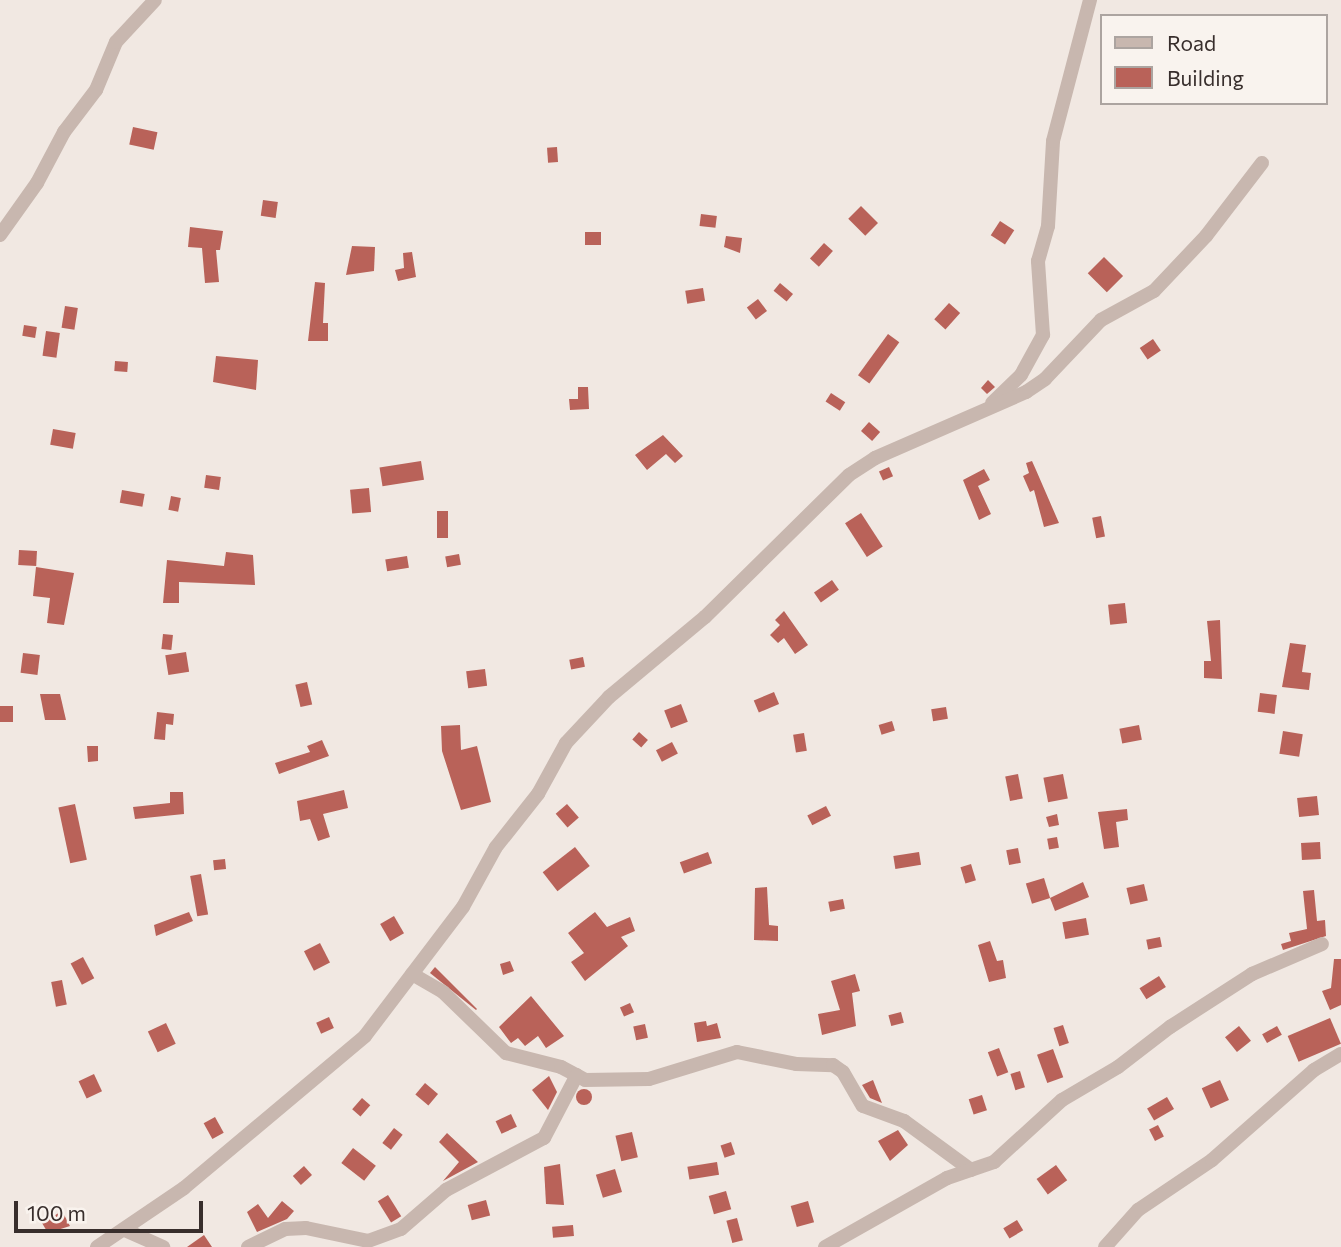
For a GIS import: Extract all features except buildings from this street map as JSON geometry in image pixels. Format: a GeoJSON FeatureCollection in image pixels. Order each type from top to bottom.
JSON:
{"type":"FeatureCollection","features":[{"type":"Feature","properties":{"kind":"street"},"geometry":{"type":"LineString","coordinates":[[0,235],[37,183],[64,132],[96,90],[116,42],[155,0]]}},
{"type":"Feature","properties":{"kind":"street"},"geometry":{"type":"LineString","coordinates":[[988,411],[1035,356],[1043,335],[1038,261],[1048,226],[1053,141],[1090,0]]}},
{"type":"Feature","properties":{"kind":"street"},"geometry":{"type":"LineString","coordinates":[[97,1247],[125,1230],[345,1056],[469,899],[496,847],[538,794],[582,722],[647,662],[705,617],[849,475],[875,458],[988,411],[1045,379],[1101,320],[1161,285],[1222,217],[1262,163]]}},
{"type":"Feature","properties":{"kind":"street"},"geometry":{"type":"LineString","coordinates":[[825,1247],[947,1178],[1001,1157],[1062,1100],[1118,1066],[1240,981],[1322,944]]}},
{"type":"Feature","properties":{"kind":"street"},"geometry":{"type":"LineString","coordinates":[[412,974],[443,992],[506,1053],[561,1067],[585,1080],[649,1079],[748,1051],[796,1063],[833,1065],[843,1072],[863,1106],[904,1121],[971,1170]]}},
{"type":"Feature","properties":{"kind":"street"},"geometry":{"type":"LineString","coordinates":[[1105,1247],[1138,1210],[1212,1160],[1314,1070],[1341,1054]]}},
{"type":"Feature","properties":{"kind":"street"},"geometry":{"type":"LineString","coordinates":[[248,1247],[285,1229],[306,1228],[368,1241],[401,1229],[446,1190],[544,1139],[577,1075]]}},
{"type":"Feature","properties":{"kind":"street"},"geometry":{"type":"LineString","coordinates":[[125,1230],[163,1247]]}}]}
